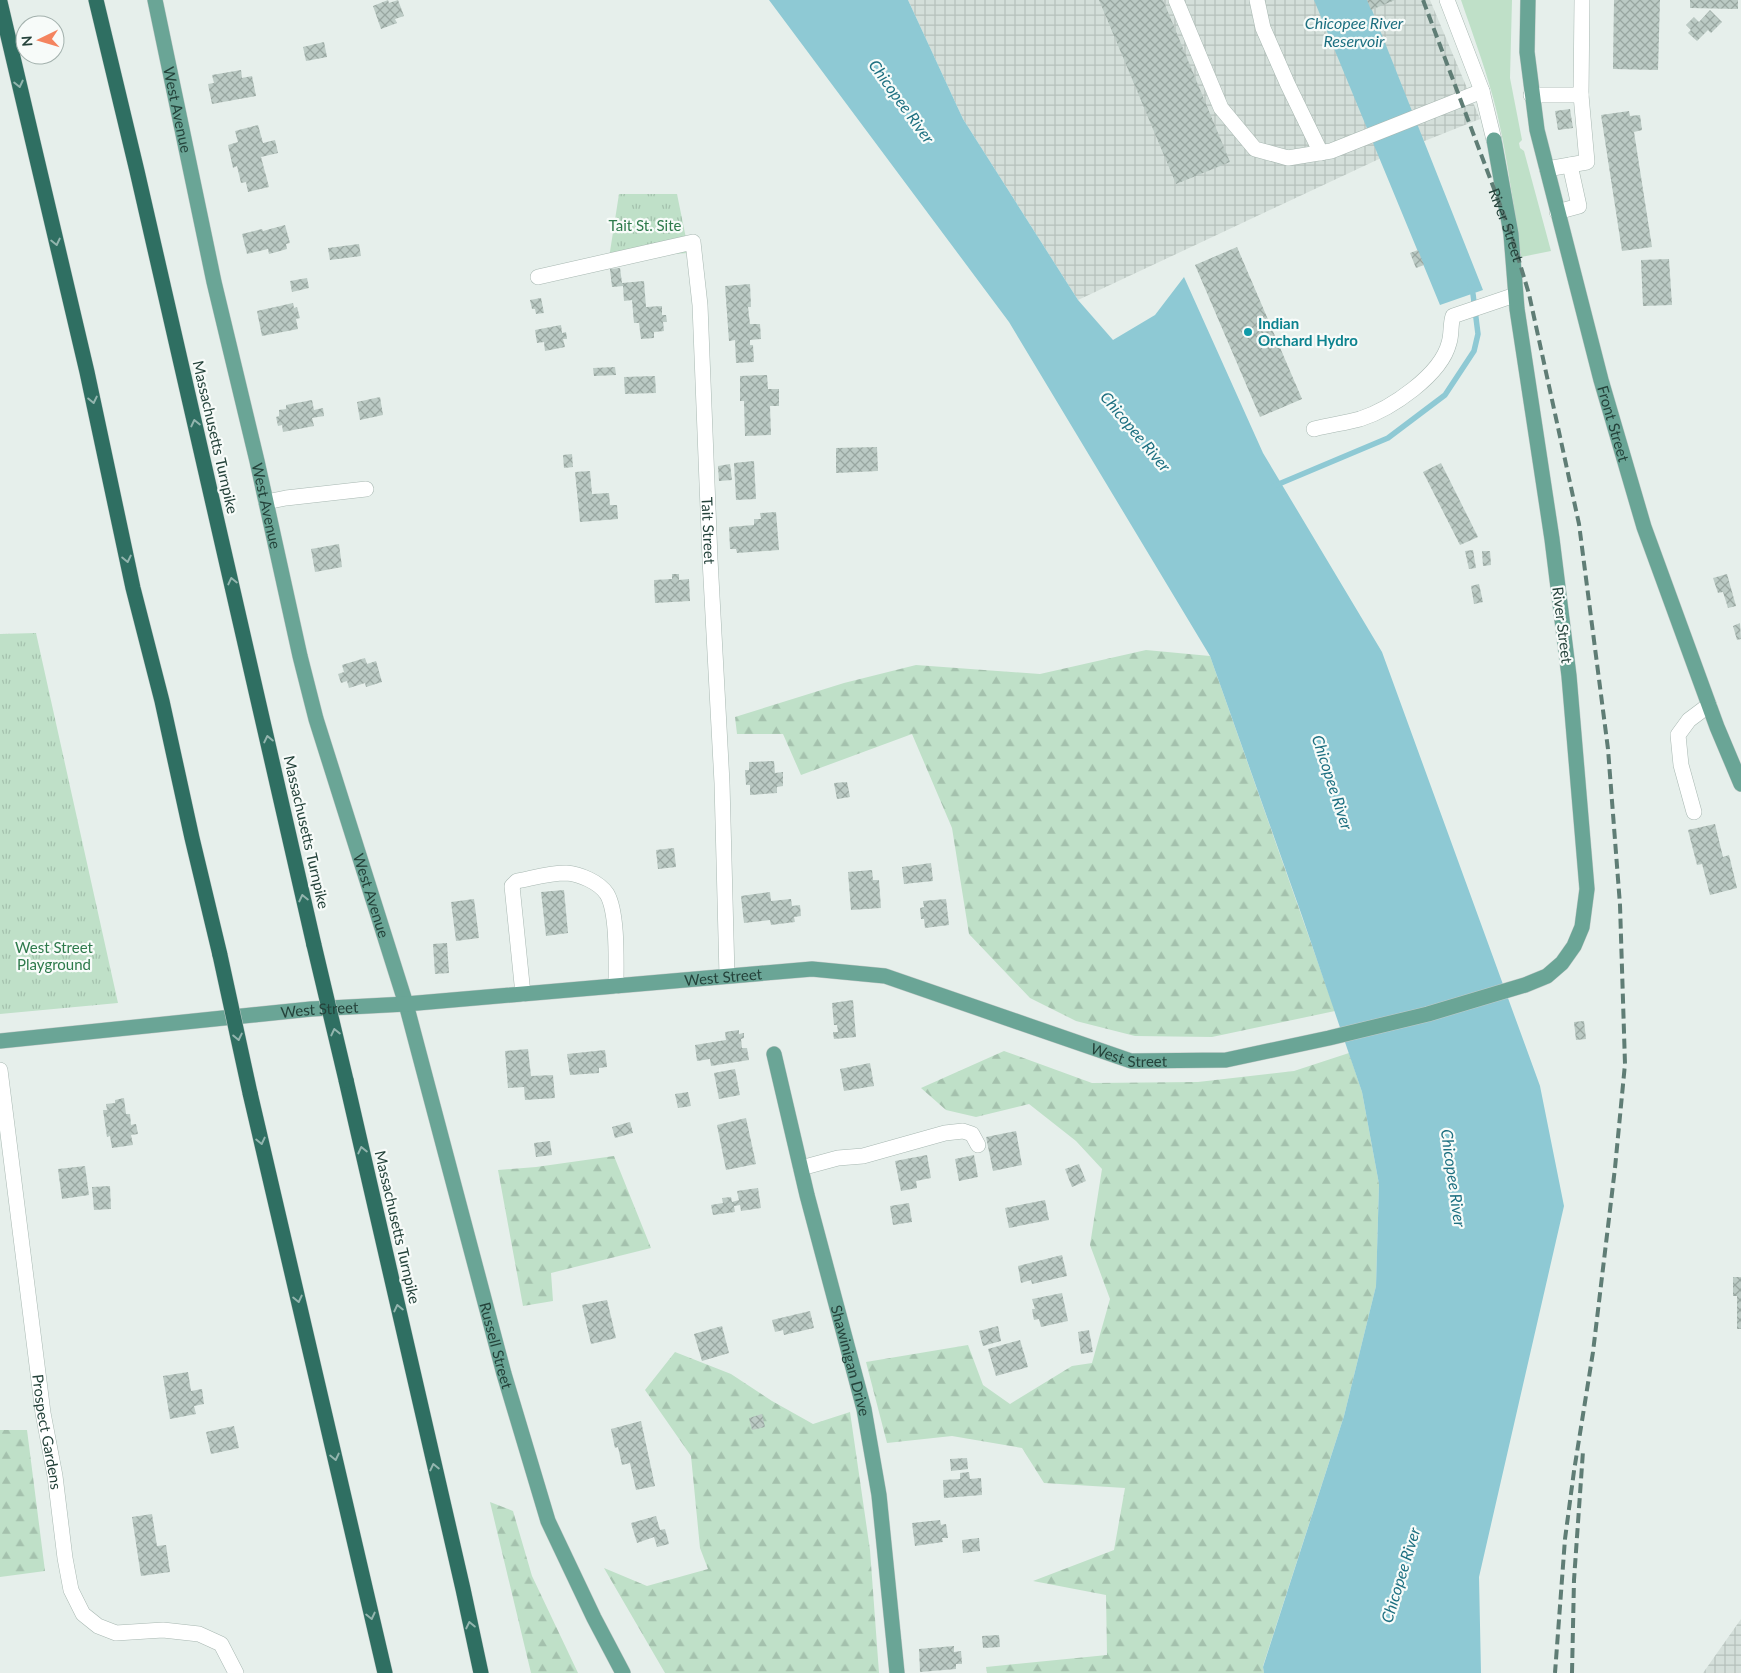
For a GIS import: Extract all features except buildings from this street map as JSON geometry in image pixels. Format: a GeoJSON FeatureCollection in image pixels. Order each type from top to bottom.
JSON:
{"type":"FeatureCollection","features":[{"type":"Feature","properties":{"kind":"highway","name":"Massachusetts Turnpike"},"geometry":{"type":"LineString","coordinates":[[96,0],[137,171],[481,1673]]}},
{"type":"Feature","properties":{"kind":"highway"},"geometry":{"type":"LineString","coordinates":[[0,2],[87,372],[133,588],[162,701],[250,1094],[384,1673]]}},
{"type":"Feature","properties":{"kind":"main road","name":"West Avenue"},"geometry":{"type":"LineString","coordinates":[[155,0],[214,282],[300,656],[316,718],[406,1004]]}},
{"type":"Feature","properties":{"kind":"main road","name":"Front Street"},"geometry":{"type":"LineString","coordinates":[[1528,0],[1526,52],[1536,130],[1601,380],[1644,528],[1709,705],[1741,784]]}},
{"type":"Feature","properties":{"kind":"main road","name":"River Street"},"geometry":{"type":"LineString","coordinates":[[1428,1014],[1537,982],[1555,970],[1569,955],[1582,927],[1586,889],[1569,676],[1552,540],[1515,296],[1511,234],[1494,140]]}},
{"type":"Feature","properties":{"kind":"main road","name":"West Street"},"geometry":{"type":"LineString","coordinates":[[0,1041],[311,1009],[406,1004],[812,968],[885,976],[1131,1061],[1226,1060],[1428,1014]]}},
{"type":"Feature","properties":{"kind":"main road","name":"Russell Street"},"geometry":{"type":"LineString","coordinates":[[406,1004],[504,1374],[548,1521],[594,1618],[623,1673]]}},
{"type":"Feature","properties":{"kind":"main road","name":"Shawinigan Drive"},"geometry":{"type":"LineString","coordinates":[[774,1054],[801,1168],[864,1409],[879,1495],[896,1673]]}},
{"type":"Feature","properties":{"kind":"street"},"geometry":{"type":"LineString","coordinates":[[1176,0],[1221,108],[1254,149],[1288,158],[1331,151],[1482,91]]}},
{"type":"Feature","properties":{"kind":"street"},"geometry":{"type":"LineString","coordinates":[[1257,0],[1263,28],[1321,153]]}},
{"type":"Feature","properties":{"kind":"street"},"geometry":{"type":"LineString","coordinates":[[1447,0],[1482,91],[1494,140]]}},
{"type":"Feature","properties":{"kind":"street"},"geometry":{"type":"LineString","coordinates":[[1546,169],[1587,162],[1581,95],[1582,0]]}},
{"type":"Feature","properties":{"kind":"street"},"geometry":{"type":"LineString","coordinates":[[1531,95],[1581,95]]}},
{"type":"Feature","properties":{"kind":"street"},"geometry":{"type":"LineString","coordinates":[[1557,212],[1579,206],[1570,165]]}},
{"type":"Feature","properties":{"kind":"street","name":"Tait Street"},"geometry":{"type":"LineString","coordinates":[[538,277],[692,242],[700,305],[710,559],[722,783],[726,976]]}},
{"type":"Feature","properties":{"kind":"street"},"geometry":{"type":"LineString","coordinates":[[1314,428],[1361,418],[1389,405],[1422,382],[1441,362],[1450,343],[1453,316],[1515,296]]}},
{"type":"Feature","properties":{"kind":"street"},"geometry":{"type":"LineString","coordinates":[[266,502],[366,489]]}},
{"type":"Feature","properties":{"kind":"street"},"geometry":{"type":"LineString","coordinates":[[1694,812],[1681,765],[1678,735],[1689,720],[1709,705]]}},
{"type":"Feature","properties":{"kind":"street"},"geometry":{"type":"LineString","coordinates":[[523,994],[512,886],[517,881],[566,873],[579,875],[593,882],[605,891],[608,896],[615,930],[616,986]]}},
{"type":"Feature","properties":{"kind":"street","name":"Prospect Gardens"},"geometry":{"type":"LineString","coordinates":[[0,1070],[43,1413],[55,1476],[71,1590],[82,1614],[98,1626],[116,1633],[163,1630],[199,1634],[221,1644],[236,1673]]}},
{"type":"Feature","properties":{"kind":"street"},"geometry":{"type":"LineString","coordinates":[[801,1168],[838,1158],[863,1156],[945,1133],[963,1131],[972,1134],[978,1145]]}},
{"type":"Feature","properties":{"kind":"shaded area"},"geometry":{"type":"Polygon","coordinates":[[[908,0],[1430,0],[1480,119],[1379,159],[1078,300],[963,119],[908,0]]]}},
{"type":"Feature","properties":{"kind":"shaded area"},"geometry":{"type":"Polygon","coordinates":[[[1741,1619],[1741,1673],[1703,1673],[1741,1619]]]}},
{"type":"Feature","properties":{"kind":"green space"},"geometry":{"type":"Polygon","coordinates":[[[1461,0],[1512,0],[1510,78],[1522,140],[1519,143],[1520,148],[1524,151],[1551,251],[1521,257],[1508,167],[1497,113],[1461,0]]]}},
{"type":"Feature","properties":{"kind":"green space","name":"Tait St. Site"},"geometry":{"type":"Polygon","coordinates":[[[619,194],[677,194],[689,253],[609,258],[619,194]]]}},
{"type":"Feature","properties":{"kind":"green space","name":"West Street Playground"},"geometry":{"type":"Polygon","coordinates":[[[36,633],[118,1003],[0,1014],[0,634],[36,633]]]}},
{"type":"Feature","properties":{"kind":"green space"},"geometry":{"type":"Polygon","coordinates":[[[1146,650],[1210,656],[1335,1011],[1212,1037],[1135,1036],[1076,1021],[1030,998],[969,934],[952,828],[912,734],[801,775],[783,734],[737,734],[735,717],[844,683],[916,665],[1040,674],[1146,650]]]}},
{"type":"Feature","properties":{"kind":"green space"},"geometry":{"type":"Polygon","coordinates":[[[1004,1051],[1092,1083],[1198,1082],[1294,1071],[1349,1053],[1362,1092],[1379,1184],[1376,1286],[1344,1416],[1263,1666],[1264,1673],[987,1673],[986,1667],[1107,1655],[1106,1595],[1033,1581],[1114,1550],[1125,1488],[1044,1483],[1022,1448],[952,1436],[887,1443],[866,1362],[968,1345],[983,1385],[1010,1404],[1072,1366],[1092,1363],[1110,1299],[1090,1245],[1102,1169],[1076,1141],[1029,1104],[976,1117],[946,1110],[921,1088],[1004,1051]]]}},
{"type":"Feature","properties":{"kind":"green space"},"geometry":{"type":"Polygon","coordinates":[[[614,1156],[651,1248],[551,1273],[553,1301],[523,1306],[498,1170],[536,1167],[614,1156]]]}},
{"type":"Feature","properties":{"kind":"green space"},"geometry":{"type":"Polygon","coordinates":[[[675,1352],[731,1374],[772,1401],[813,1424],[850,1412],[870,1550],[879,1673],[665,1673],[604,1568],[647,1586],[708,1569],[700,1548],[691,1456],[645,1390],[675,1352]]]}},
{"type":"Feature","properties":{"kind":"green space"},"geometry":{"type":"Polygon","coordinates":[[[0,1430],[27,1430],[45,1571],[0,1577],[0,1430]]]}},
{"type":"Feature","properties":{"kind":"green space"},"geometry":{"type":"Polygon","coordinates":[[[490,1502],[513,1511],[532,1576],[578,1673],[531,1673],[490,1502]]]}},
{"type":"Feature","properties":{"kind":"water","name":"Chicopee River"},"geometry":{"type":"Polygon","coordinates":[[[769,0],[908,0],[963,119],[1078,300],[1113,340],[1155,315],[1184,277],[1263,453],[1382,652],[1540,1086],[1564,1206],[1479,1577],[1481,1673],[1264,1673],[1263,1667],[1344,1416],[1376,1286],[1379,1184],[1362,1092],[1210,656],[1009,322],[769,0]]]}},
{"type":"Feature","properties":{"kind":"water","name":"Chicopee River Reservoir"},"geometry":{"type":"Polygon","coordinates":[[[1314,0],[1368,0],[1483,290],[1440,305],[1314,0]]]}},
{"type":"Feature","properties":{"kind":"waterway"},"geometry":{"type":"LineString","coordinates":[[1274,486],[1388,438],[1445,395],[1474,351],[1478,334],[1473,294],[1470,287]]}},
{"type":"Feature","properties":{"kind":"railway"},"geometry":{"type":"LineString","coordinates":[[1423,0],[1511,234],[1529,294],[1579,524],[1608,749],[1620,905],[1625,1064],[1615,1168],[1593,1352],[1565,1539],[1555,1673]]}},
{"type":"Feature","properties":{"kind":"railway"},"geometry":{"type":"LineString","coordinates":[[1572,1673],[1574,1580],[1583,1451]]}},
{"type":"Feature","properties":{"kind":"place","name":"Indian Orchard Hydro"},"geometry":{"type":"Point","coordinates":[1248,332]}}]}
